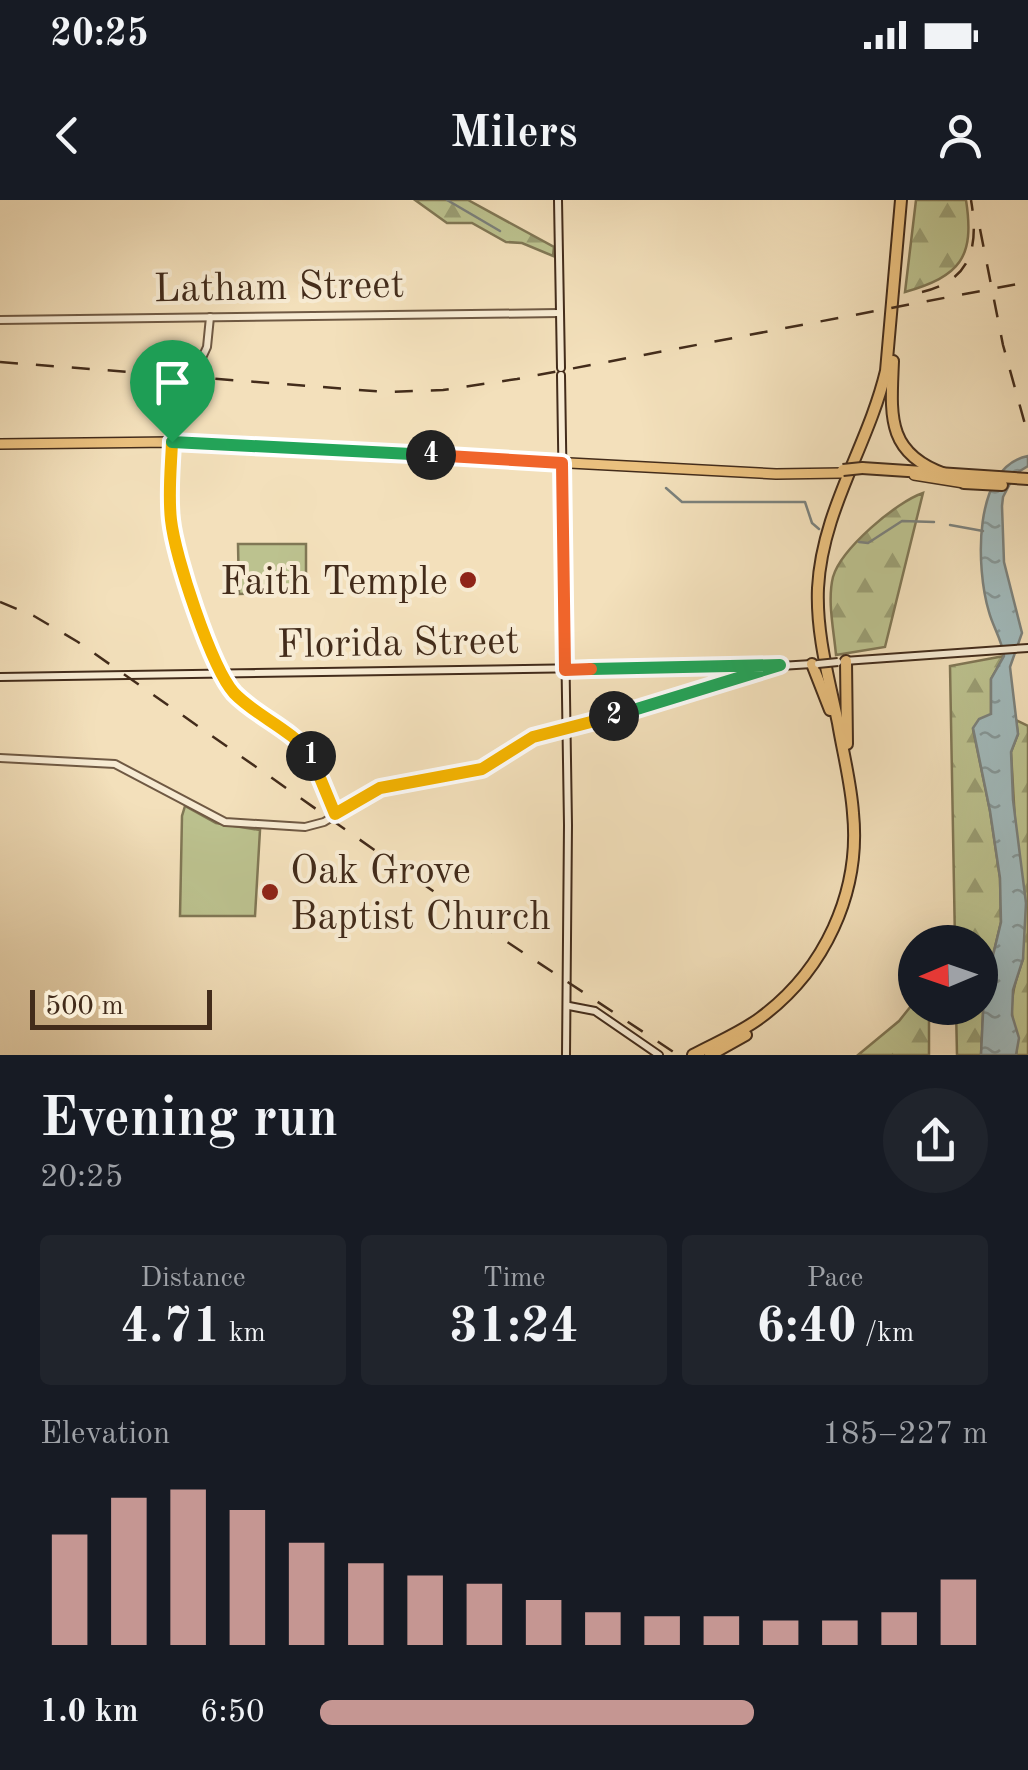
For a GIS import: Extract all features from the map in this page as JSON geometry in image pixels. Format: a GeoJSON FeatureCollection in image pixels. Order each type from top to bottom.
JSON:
{"type":"FeatureCollection","features":[{"type":"Feature","properties":{"kind":"highway"},"geometry":{"type":"LineString","coordinates":[[904,200],[893,350],[892,408],[898,438],[914,459],[945,474],[971,481],[1028,483]]}},
{"type":"Feature","properties":{"kind":"highway"},"geometry":{"type":"LineString","coordinates":[[710,1055],[757,1028],[800,992],[840,929],[857,874],[857,788],[821,640],[818,589],[835,505],[882,385],[904,200]]}},
{"type":"Feature","properties":{"kind":"highway"},"geometry":{"type":"LineString","coordinates":[[693,1055],[741,1030],[776,1004],[812,966],[846,897],[854,844],[854,811],[825,628],[826,558],[840,504],[878,416],[893,350]]}},
{"type":"Feature","properties":{"kind":"highway"},"geometry":{"type":"LineString","coordinates":[[839,472],[945,474]]}},
{"type":"Feature","properties":{"kind":"highway"},"geometry":{"type":"LineString","coordinates":[[842,662],[845,745]]}},
{"type":"Feature","properties":{"kind":"highway"},"geometry":{"type":"LineString","coordinates":[[816,664],[845,745]]}},
{"type":"Feature","properties":{"kind":"main road"},"geometry":{"type":"LineString","coordinates":[[558,200],[569,1006],[566,1055]]}},
{"type":"Feature","properties":{"kind":"main road","name":"Latham Street"},"geometry":{"type":"LineString","coordinates":[[0,320],[559,313]]}},
{"type":"Feature","properties":{"kind":"main road"},"geometry":{"type":"LineString","coordinates":[[210,316],[207,348],[177,409],[170,498],[175,544],[220,674],[241,700],[304,746],[335,814]]}},
{"type":"Feature","properties":{"kind":"main road"},"geometry":{"type":"LineString","coordinates":[[0,444],[172,442],[726,471],[839,472]]}},
{"type":"Feature","properties":{"kind":"main road"},"geometry":{"type":"LineString","coordinates":[[862,470],[971,481]]}},
{"type":"Feature","properties":{"kind":"main road"},"geometry":{"type":"LineString","coordinates":[[0,758],[120,765],[212,817],[238,824],[305,827],[380,788],[482,769],[533,737],[780,665],[1028,648]]}},
{"type":"Feature","properties":{"kind":"main road","name":"Florida Street"},"geometry":{"type":"LineString","coordinates":[[0,676],[780,665]]}},
{"type":"Feature","properties":{"kind":"main road"},"geometry":{"type":"LineString","coordinates":[[737,667],[748,675]]}},
{"type":"Feature","properties":{"kind":"main road"},"geometry":{"type":"LineString","coordinates":[[569,1006],[591,1010],[659,1055]]}},
{"type":"Feature","properties":{"kind":"green space"},"geometry":{"type":"Polygon","coordinates":[[[415,200],[468,200],[554,247],[553,256],[522,243],[506,242],[472,223],[447,223],[415,200]]]}},
{"type":"Feature","properties":{"kind":"green space"},"geometry":{"type":"Polygon","coordinates":[[[916,200],[966,200],[968,237],[960,262],[951,271],[905,292],[916,200]]]}},
{"type":"Feature","properties":{"kind":"green space"},"geometry":{"type":"Polygon","coordinates":[[[923,493],[885,647],[836,655],[831,596],[838,566],[871,528],[923,493]]]}},
{"type":"Feature","properties":{"kind":"green space"},"geometry":{"type":"Polygon","coordinates":[[[238,544],[306,544],[306,592],[239,594],[238,544]]]}},
{"type":"Feature","properties":{"kind":"green space"},"geometry":{"type":"Polygon","coordinates":[[[1004,656],[991,679],[991,715],[973,729],[1000,878],[998,935],[998,925],[955,925],[950,666],[1004,656]]]}},
{"type":"Feature","properties":{"kind":"green space"},"geometry":{"type":"Polygon","coordinates":[[[1016,720],[1028,726],[1028,1055],[1016,1055],[1012,1008],[1023,959],[1011,752],[1018,734],[1016,720]]]}},
{"type":"Feature","properties":{"kind":"green space"},"geometry":{"type":"Polygon","coordinates":[[[185,806],[216,823],[260,830],[255,916],[180,916],[185,806]]]}},
{"type":"Feature","properties":{"kind":"green space"},"geometry":{"type":"Polygon","coordinates":[[[898,1022],[898,1025],[929,1025],[929,1055],[858,1055],[898,1022]]]}},
{"type":"Feature","properties":{"kind":"green space"},"geometry":{"type":"Polygon","coordinates":[[[956,1025],[982,1025],[981,1055],[957,1055],[956,1025]]]}},
{"type":"Feature","properties":{"kind":"water"},"geometry":{"type":"Polygon","coordinates":[[[1028,456],[1028,466],[1015,474],[1002,506],[1004,562],[1022,633],[1010,667],[1018,734],[1011,752],[1026,903],[1023,959],[1013,990],[1012,1015],[1019,1038],[1016,1055],[981,1055],[982,1025],[998,1025],[1000,878],[973,728],[979,719],[991,714],[991,679],[1004,656],[985,593],[981,547],[988,499],[996,479],[1010,464],[1028,456]]]}},
{"type":"Feature","properties":{"kind":"waterway"},"geometry":{"type":"LineString","coordinates":[[447,200],[500,231]]}},
{"type":"Feature","properties":{"kind":"waterway"},"geometry":{"type":"LineString","coordinates":[[666,488],[682,502],[805,502],[812,523],[819,529]]}},
{"type":"Feature","properties":{"kind":"waterway"},"geometry":{"type":"LineString","coordinates":[[859,542],[868,543],[902,521],[934,522]]}},
{"type":"Feature","properties":{"kind":"waterway"},"geometry":{"type":"LineString","coordinates":[[950,525],[983,531]]}},
{"type":"Feature","properties":{"kind":"railway"},"geometry":{"type":"LineString","coordinates":[[922,292],[952,279],[968,259],[974,232],[971,200]]}},
{"type":"Feature","properties":{"kind":"railway"},"geometry":{"type":"LineString","coordinates":[[980,229],[1003,345],[1028,435]]}},
{"type":"Feature","properties":{"kind":"railway"},"geometry":{"type":"LineString","coordinates":[[0,362],[386,392],[443,390],[1028,282]]}},
{"type":"Feature","properties":{"kind":"railway"},"geometry":{"type":"LineString","coordinates":[[0,602],[34,616],[78,642],[480,924],[678,1055]]}},
{"type":"Feature","properties":{"kind":"place","name":"Faith Temple"},"geometry":{"type":"Point","coordinates":[468,580]}},
{"type":"Feature","properties":{"kind":"place","name":"Oak Grove Baptist Church"},"geometry":{"type":"Point","coordinates":[270,892]}},
{"type":"Feature","properties":{"kind":"route"},"geometry":{"type":"LineString","coordinates":[[172,442],[562,463],[565,670],[780,665],[698,692],[540,734],[482,769],[380,788],[335,814],[304,746],[241,700],[217,668],[174,540],[170,515],[172,442]]}}]}
